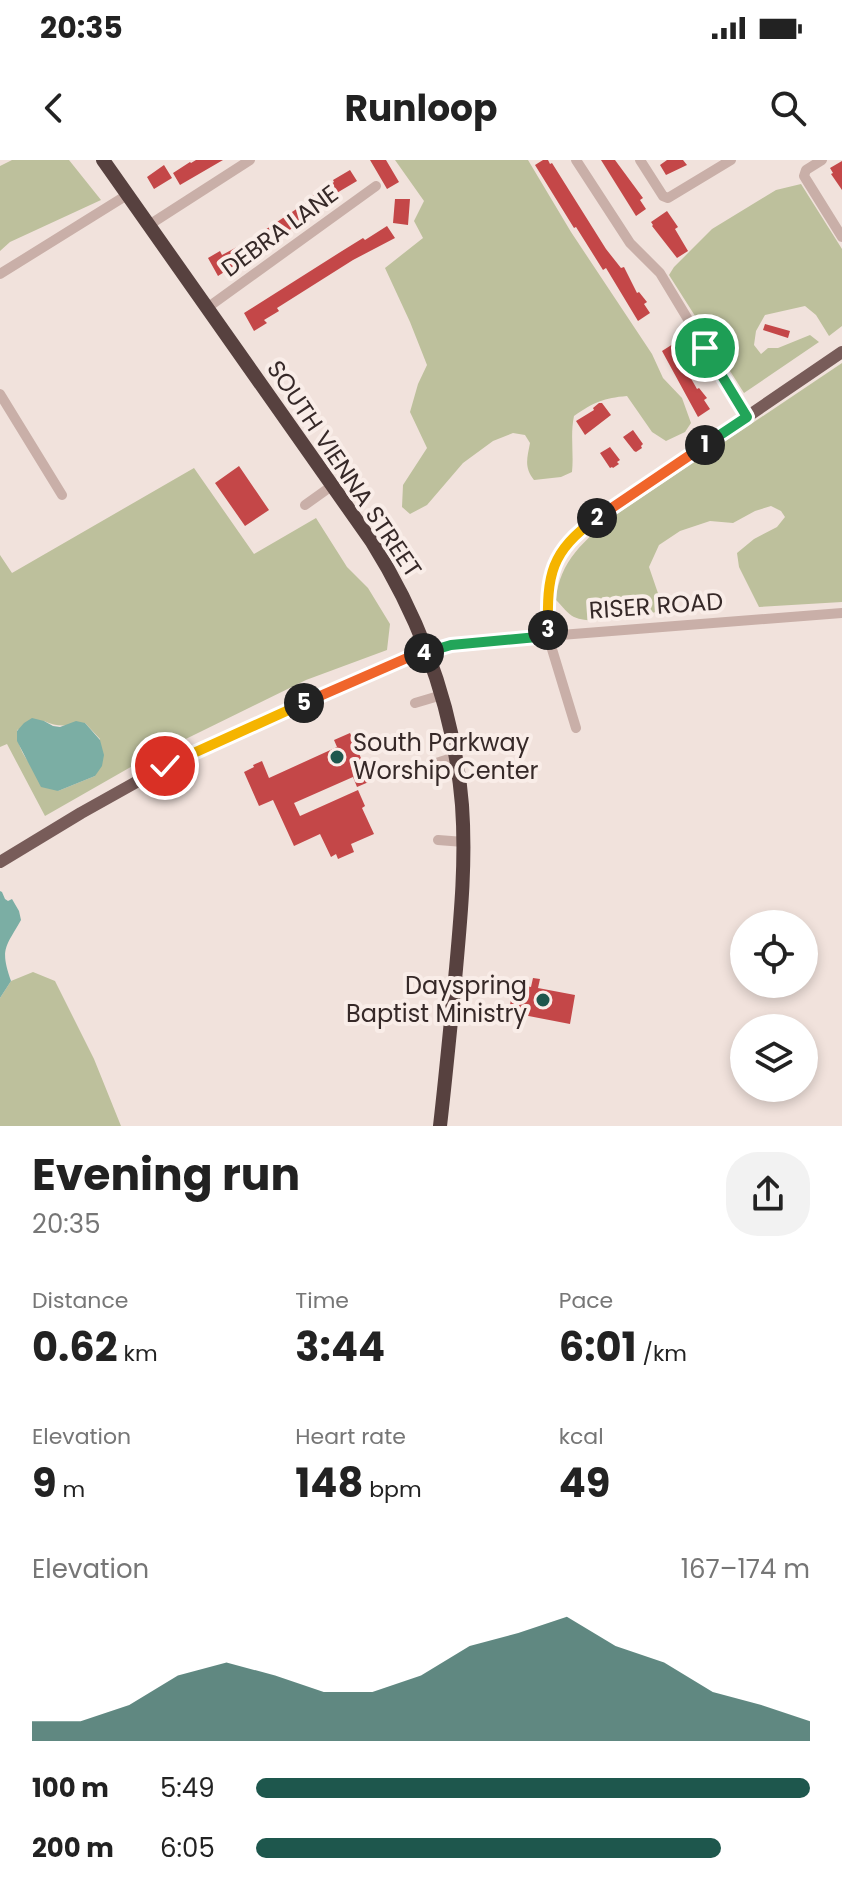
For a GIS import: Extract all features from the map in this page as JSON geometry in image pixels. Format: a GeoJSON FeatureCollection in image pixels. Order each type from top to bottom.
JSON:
{"type":"FeatureCollection","features":[{"type":"Feature","properties":{"kind":"highway","name":"SOUTH VIENNA STREET"},"geometry":{"type":"LineString","coordinates":[[103,160],[333,485],[391,574],[427,652],[442,695],[455,757],[464,842],[462,904],[440,1126]]}},
{"type":"Feature","properties":{"kind":"main road"},"geometry":{"type":"LineString","coordinates":[[548,636],[550,576],[557,558],[578,532],[842,352]]}},
{"type":"Feature","properties":{"kind":"main road","name":"RISER ROAD"},"geometry":{"type":"LineString","coordinates":[[0,862],[165,766],[363,676],[451,645],[548,636]]}},
{"type":"Feature","properties":{"kind":"street"},"geometry":{"type":"LineString","coordinates":[[149,225],[250,160]]}},
{"type":"Feature","properties":{"kind":"street"},"geometry":{"type":"LineString","coordinates":[[576,160],[626,237],[660,273],[747,417]]}},
{"type":"Feature","properties":{"kind":"street"},"geometry":{"type":"LineString","coordinates":[[640,160],[663,196],[668,198],[731,160]]}},
{"type":"Feature","properties":{"kind":"street"},"geometry":{"type":"LineString","coordinates":[[822,160],[806,170],[804,176],[842,237]]}},
{"type":"Feature","properties":{"kind":"street","name":"DEBRA LANE"},"geometry":{"type":"LineString","coordinates":[[207,308],[376,186]]}},
{"type":"Feature","properties":{"kind":"street"},"geometry":{"type":"LineString","coordinates":[[0,274],[127,195]]}},
{"type":"Feature","properties":{"kind":"street"},"geometry":{"type":"LineString","coordinates":[[0,394],[62,495]]}},
{"type":"Feature","properties":{"kind":"street"},"geometry":{"type":"LineString","coordinates":[[305,505],[333,485]]}},
{"type":"Feature","properties":{"kind":"street","name":"RISER ROAD"},"geometry":{"type":"LineString","coordinates":[[548,636],[842,613]]}},
{"type":"Feature","properties":{"kind":"street"},"geometry":{"type":"LineString","coordinates":[[548,636],[576,728]]}},
{"type":"Feature","properties":{"kind":"street"},"geometry":{"type":"LineString","coordinates":[[415,703],[442,695]]}},
{"type":"Feature","properties":{"kind":"street"},"geometry":{"type":"LineString","coordinates":[[430,765],[455,757]]}},
{"type":"Feature","properties":{"kind":"street"},"geometry":{"type":"LineString","coordinates":[[438,840],[464,842]]}},
{"type":"Feature","properties":{"kind":"green space"},"geometry":{"type":"Polygon","coordinates":[[[12,160],[69,160],[101,200],[10,242],[0,251],[0,166],[12,160]]]}},
{"type":"Feature","properties":{"kind":"green space"},"geometry":{"type":"Polygon","coordinates":[[[395,160],[528,160],[571,232],[652,354],[663,378],[682,398],[691,423],[685,432],[666,441],[652,432],[627,396],[605,400],[574,416],[572,472],[561,477],[534,480],[527,458],[530,443],[525,435],[513,433],[493,441],[463,463],[427,505],[410,514],[402,507],[403,485],[427,448],[410,412],[427,365],[385,268],[423,238],[414,221],[424,201],[395,160]]]}},
{"type":"Feature","properties":{"kind":"green space"},"geometry":{"type":"Polygon","coordinates":[[[801,184],[842,249],[842,326],[829,336],[816,315],[805,306],[765,315],[756,331],[754,345],[761,354],[768,348],[778,348],[810,335],[819,342],[744,393],[669,275],[712,229],[776,190],[801,184]]]}},
{"type":"Feature","properties":{"kind":"green space"},"geometry":{"type":"Polygon","coordinates":[[[842,363],[842,602],[759,607],[739,567],[737,553],[754,539],[777,527],[785,517],[771,506],[733,523],[710,521],[680,531],[659,545],[649,567],[661,602],[656,612],[615,619],[582,620],[572,616],[556,600],[568,562],[584,542],[614,516],[842,363]]]}},
{"type":"Feature","properties":{"kind":"green space"},"geometry":{"type":"Polygon","coordinates":[[[194,468],[254,554],[316,518],[347,567],[368,588],[390,624],[387,650],[306,680],[143,760],[45,816],[7,744],[0,747],[0,555],[12,573],[194,468]],[[44,721],[17,730],[21,749],[31,765],[58,791],[95,776],[100,739],[85,723],[54,725],[44,721]]]}},
{"type":"Feature","properties":{"kind":"green space"},"geometry":{"type":"Polygon","coordinates":[[[33,972],[55,981],[94,1059],[121,1126],[0,1126],[0,998],[11,981],[33,972]]]}},
{"type":"Feature","properties":{"kind":"water"},"geometry":{"type":"Polygon","coordinates":[[[32,718],[60,727],[76,721],[85,723],[100,740],[104,755],[102,766],[95,776],[58,791],[41,787],[17,741],[17,731],[32,718]]]}},
{"type":"Feature","properties":{"kind":"water"},"geometry":{"type":"Polygon","coordinates":[[[0,891],[8,901],[12,899],[21,920],[6,949],[11,981],[0,998],[0,891]]]}},
{"type":"Feature","properties":{"kind":"building"},"geometry":{"type":"Polygon","coordinates":[[[196,160],[223,160],[180,185],[173,173],[196,160]]]}},
{"type":"Feature","properties":{"kind":"building"},"geometry":{"type":"Polygon","coordinates":[[[370,160],[386,160],[399,182],[387,189],[370,160]]]}},
{"type":"Feature","properties":{"kind":"building"},"geometry":{"type":"Polygon","coordinates":[[[543,160],[552,163],[606,249],[621,268],[624,267],[637,293],[647,302],[644,304],[650,313],[638,321],[606,268],[603,270],[574,228],[535,165],[543,160]]]}},
{"type":"Feature","properties":{"kind":"building"},"geometry":{"type":"Polygon","coordinates":[[[601,160],[615,160],[643,198],[640,200],[646,209],[636,216],[601,160]]]}},
{"type":"Feature","properties":{"kind":"building"},"geometry":{"type":"Polygon","coordinates":[[[667,160],[683,160],[687,165],[666,175],[660,165],[667,160]]]}},
{"type":"Feature","properties":{"kind":"building"},"geometry":{"type":"Polygon","coordinates":[[[842,161],[842,190],[830,168],[842,161]]]}},
{"type":"Feature","properties":{"kind":"building"},"geometry":{"type":"Polygon","coordinates":[[[164,165],[172,178],[154,189],[147,177],[164,165]]]}},
{"type":"Feature","properties":{"kind":"building"},"geometry":{"type":"Polygon","coordinates":[[[350,170],[357,181],[314,210],[316,213],[218,276],[208,258],[220,251],[222,255],[250,240],[350,170]]]}},
{"type":"Feature","properties":{"kind":"building"},"geometry":{"type":"Polygon","coordinates":[[[395,199],[410,199],[408,225],[393,223],[395,199]]]}},
{"type":"Feature","properties":{"kind":"building"},"geometry":{"type":"Polygon","coordinates":[[[667,211],[688,251],[677,258],[651,222],[667,211]]]}},
{"type":"Feature","properties":{"kind":"building"},"geometry":{"type":"Polygon","coordinates":[[[387,226],[395,238],[353,260],[277,308],[279,311],[264,320],[267,323],[254,331],[244,313],[387,226]]]}},
{"type":"Feature","properties":{"kind":"building"},"geometry":{"type":"Polygon","coordinates":[[[765,324],[790,331],[788,338],[763,330],[765,324]]]}},
{"type":"Feature","properties":{"kind":"building"},"geometry":{"type":"Polygon","coordinates":[[[673,344],[688,363],[692,374],[689,375],[697,389],[707,398],[704,400],[710,409],[698,417],[662,351],[673,344]]]}},
{"type":"Feature","properties":{"kind":"building"},"geometry":{"type":"Polygon","coordinates":[[[599,403],[611,415],[585,435],[576,421],[594,410],[599,403]]]}},
{"type":"Feature","properties":{"kind":"building"},"geometry":{"type":"Polygon","coordinates":[[[633,430],[643,444],[636,452],[623,437],[633,430]]]}},
{"type":"Feature","properties":{"kind":"building"},"geometry":{"type":"Polygon","coordinates":[[[610,447],[620,460],[613,468],[600,453],[610,447]]]}},
{"type":"Feature","properties":{"kind":"building"},"geometry":{"type":"Polygon","coordinates":[[[239,466],[269,510],[245,526],[215,483],[239,466]]]}},
{"type":"Feature","properties":{"kind":"building"},"geometry":{"type":"Polygon","coordinates":[[[350,733],[371,781],[357,787],[353,777],[294,803],[300,816],[358,790],[374,834],[351,844],[354,852],[338,859],[336,854],[331,857],[320,834],[294,846],[273,800],[259,806],[244,772],[262,761],[269,778],[337,747],[334,740],[350,733]]]}},
{"type":"Feature","properties":{"kind":"building","name":"Dayspring Baptist Ministry"},"geometry":{"type":"Polygon","coordinates":[[[533,978],[540,979],[538,988],[575,995],[570,1024],[513,1013],[515,1006],[510,1005],[513,989],[519,990],[520,985],[531,987],[533,978]]]}},
{"type":"Feature","properties":{"kind":"place","name":"South Parkway Worship Center"},"geometry":{"type":"Point","coordinates":[337,757]}},
{"type":"Feature","properties":{"kind":"place","name":"Dayspring Baptist Ministry"},"geometry":{"type":"Point","coordinates":[543,1000]}},
{"type":"Feature","properties":{"kind":"route"},"geometry":{"type":"LineString","coordinates":[[165,766],[407,658],[451,645],[548,636],[550,576],[567,544],[596,519],[747,417],[705,348]]}}]}
